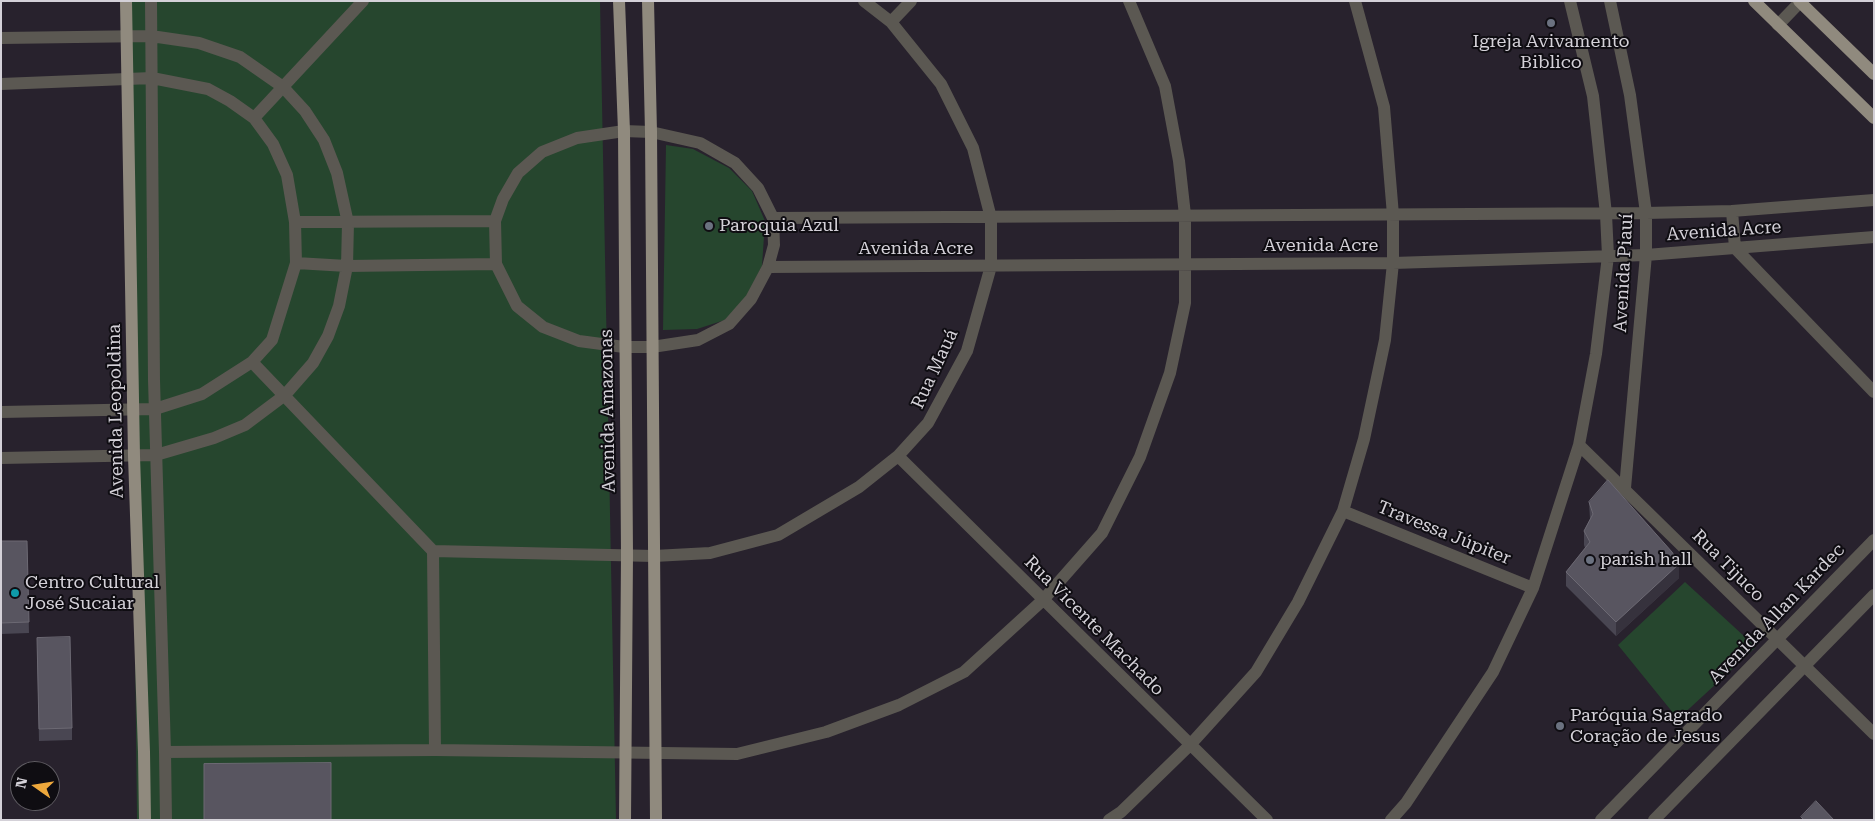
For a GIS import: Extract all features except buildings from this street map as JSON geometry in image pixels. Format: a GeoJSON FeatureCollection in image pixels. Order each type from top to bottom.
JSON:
{"type":"FeatureCollection","features":[{"type":"Feature","properties":{"kind":"main road","name":"Avenida Leopoldina"},"geometry":{"type":"LineString","coordinates":[[126,1],[134,456],[145,820]]}},
{"type":"Feature","properties":{"kind":"main road","name":"Avenida Amazonas"},"geometry":{"type":"LineString","coordinates":[[619,1],[624,131],[624,347],[627,555],[626,820]]}},
{"type":"Feature","properties":{"kind":"main road"},"geometry":{"type":"LineString","coordinates":[[648,1],[651,132],[656,820]]}},
{"type":"Feature","properties":{"kind":"main road"},"geometry":{"type":"LineString","coordinates":[[1754,1],[1874,118]]}},
{"type":"Feature","properties":{"kind":"main road"},"geometry":{"type":"LineString","coordinates":[[1800,2],[1874,74]]}},
{"type":"Feature","properties":{"kind":"street"},"geometry":{"type":"LineString","coordinates":[[152,1],[155,409],[166,752],[166,820]]}},
{"type":"Feature","properties":{"kind":"street"},"geometry":{"type":"LineString","coordinates":[[254,118],[363,1]]}},
{"type":"Feature","properties":{"kind":"street","name":"Rua Mauá"},"geometry":{"type":"LineString","coordinates":[[433,551],[654,556],[710,553],[778,535],[859,487],[898,456],[928,423],[967,351],[990,266],[990,218],[973,148],[945,92],[891,22],[864,1]]}},
{"type":"Feature","properties":{"kind":"street"},"geometry":{"type":"LineString","coordinates":[[891,22],[911,1]]}},
{"type":"Feature","properties":{"kind":"street"},"geometry":{"type":"LineString","coordinates":[[166,752],[435,750],[737,754],[826,732],[899,705],[964,672],[1043,600],[1102,533],[1140,456],[1170,373],[1185,303],[1184,215],[1179,161],[1165,86],[1128,1]]}},
{"type":"Feature","properties":{"kind":"street"},"geometry":{"type":"LineString","coordinates":[[1109,820],[1121,812],[1190,745],[1256,672],[1298,602],[1342,511],[1364,439],[1385,340],[1393,263],[1393,215],[1384,107],[1355,1]]}},
{"type":"Feature","properties":{"kind":"street","name":"Avenida Piauí"},"geometry":{"type":"LineString","coordinates":[[1391,820],[1406,803],[1492,672],[1533,588],[1579,445],[1596,354],[1608,256],[1606,214],[1593,96],[1570,1]]}},
{"type":"Feature","properties":{"kind":"street","name":"Avenida Piauí"},"geometry":{"type":"LineString","coordinates":[[1610,1],[1630,95],[1646,213],[1646,255],[1624,488]]}},
{"type":"Feature","properties":{"kind":"street"},"geometry":{"type":"LineString","coordinates":[[1778,25],[1800,2]]}},
{"type":"Feature","properties":{"kind":"street"},"geometry":{"type":"LineString","coordinates":[[1,38],[151,36],[199,43],[240,58],[283,87],[305,111],[324,140],[337,173],[348,223],[347,266],[339,306],[328,336],[313,363],[285,395],[245,425],[214,438],[156,456],[1,458]]}},
{"type":"Feature","properties":{"kind":"street"},"geometry":{"type":"LineString","coordinates":[[1,84],[152,78],[208,89],[230,101],[254,118],[273,144],[287,175],[295,222],[296,263],[272,340],[252,362],[202,394],[155,409],[1,412]]}},
{"type":"Feature","properties":{"kind":"street"},"geometry":{"type":"LineString","coordinates":[[624,131],[651,132],[700,143],[736,163],[758,188],[773,218],[774,245],[768,268],[750,299],[729,324],[698,340],[652,347],[624,347],[579,341],[543,327],[517,306],[496,264],[495,221],[503,199],[518,173],[542,152],[578,138],[624,131]]}},
{"type":"Feature","properties":{"kind":"street","name":"Avenida Acre"},"geometry":{"type":"LineString","coordinates":[[773,218],[1606,214],[1732,210],[1874,200]]}},
{"type":"Feature","properties":{"kind":"street"},"geometry":{"type":"LineString","coordinates":[[1732,210],[1735,248],[1874,392]]}},
{"type":"Feature","properties":{"kind":"street"},"geometry":{"type":"LineString","coordinates":[[295,222],[495,221]]}},
{"type":"Feature","properties":{"kind":"street","name":"Avenida Acre"},"geometry":{"type":"LineString","coordinates":[[768,268],[1393,263],[1646,255],[1874,237]]}},
{"type":"Feature","properties":{"kind":"street"},"geometry":{"type":"LineString","coordinates":[[296,263],[347,266],[496,264]]}},
{"type":"Feature","properties":{"kind":"street"},"geometry":{"type":"LineString","coordinates":[[252,362],[433,551],[435,750]]}},
{"type":"Feature","properties":{"kind":"street","name":"Rua Tijuco"},"geometry":{"type":"LineString","coordinates":[[1579,445],[1874,734]]}},
{"type":"Feature","properties":{"kind":"street","name":"Rua Vicente Machado"},"geometry":{"type":"LineString","coordinates":[[898,456],[1267,820]]}},
{"type":"Feature","properties":{"kind":"street","name":"Travessa Júpiter"},"geometry":{"type":"LineString","coordinates":[[1342,511],[1533,588]]}},
{"type":"Feature","properties":{"kind":"street","name":"Avenida Allan Kardec"},"geometry":{"type":"LineString","coordinates":[[1607,818],[1874,540]]}},
{"type":"Feature","properties":{"kind":"street"},"geometry":{"type":"LineString","coordinates":[[1654,820],[1874,595]]}},
{"type":"Feature","properties":{"kind":"green space"},"geometry":{"type":"Polygon","coordinates":[[[128,1],[600,1],[616,820],[137,820],[128,1]]]}},
{"type":"Feature","properties":{"kind":"green space"},"geometry":{"type":"Polygon","coordinates":[[[666,145],[693,149],[729,168],[752,191],[765,221],[762,266],[745,299],[725,320],[697,329],[663,330],[666,145]]]}},
{"type":"Feature","properties":{"kind":"green space"},"geometry":{"type":"Polygon","coordinates":[[[1685,582],[1756,647],[1678,719],[1618,645],[1685,582]]]}},
{"type":"Feature","properties":{"kind":"place","name":"Igreja Avivamento Biblico"},"geometry":{"type":"Point","coordinates":[1551,23]}},
{"type":"Feature","properties":{"kind":"place","name":"Paroquia Azul"},"geometry":{"type":"Point","coordinates":[709,226]}},
{"type":"Feature","properties":{"kind":"place","name":"parish hall"},"geometry":{"type":"Point","coordinates":[1590,560]}},
{"type":"Feature","properties":{"kind":"place","name":"Centro Cultural José Sucaiar"},"geometry":{"type":"Point","coordinates":[15,593]}},
{"type":"Feature","properties":{"kind":"place","name":"Paróquia Sagrado Coração de Jesus"},"geometry":{"type":"Point","coordinates":[1560,726]}}]}
